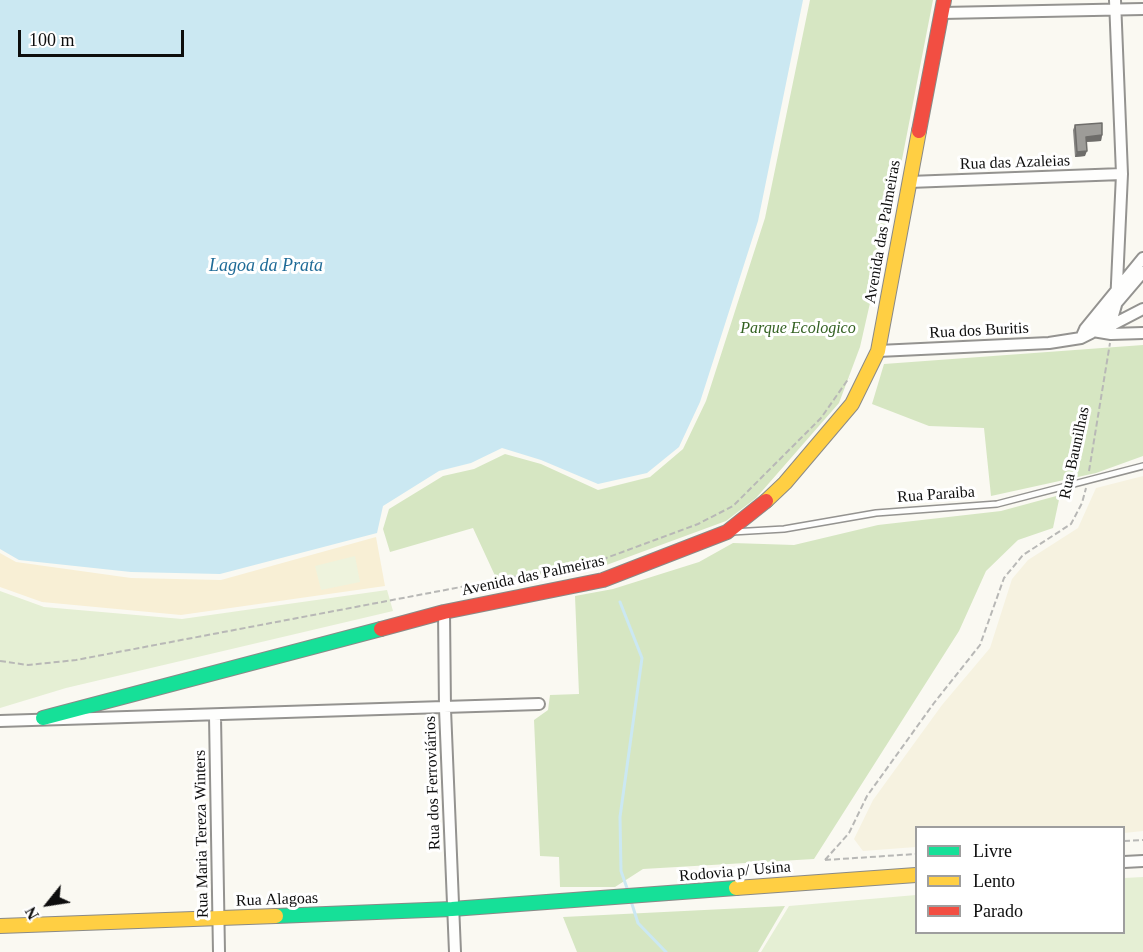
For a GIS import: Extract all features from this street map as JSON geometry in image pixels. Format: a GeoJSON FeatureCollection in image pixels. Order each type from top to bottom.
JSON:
{"type":"FeatureCollection","features":[{"type":"Feature","properties":{"kind":"street"},"geometry":{"type":"LineString","coordinates":[[943,7],[1115,5],[1143,9]]}},
{"type":"Feature","properties":{"kind":"street"},"geometry":{"type":"LineString","coordinates":[[1115,5],[1122,174],[1116,305]]}},
{"type":"Feature","properties":{"kind":"street","name":"Avenida das Palmeiras"},"geometry":{"type":"LineString","coordinates":[[43,718],[444,612],[603,580],[727,532],[785,483],[852,404],[878,351],[943,7]]}},
{"type":"Feature","properties":{"kind":"street","name":"Rua das Azaleias"},"geometry":{"type":"LineString","coordinates":[[909,182],[1122,174]]}},
{"type":"Feature","properties":{"kind":"street"},"geometry":{"type":"LineString","coordinates":[[1104,326],[1117,290],[1143,258]]}},
{"type":"Feature","properties":{"kind":"street"},"geometry":{"type":"LineString","coordinates":[[1104,326],[1116,305],[1143,272]]}},
{"type":"Feature","properties":{"kind":"street"},"geometry":{"type":"LineString","coordinates":[[1086,333],[1143,309]]}},
{"type":"Feature","properties":{"kind":"street","name":"Rua dos Buritis"},"geometry":{"type":"LineString","coordinates":[[878,351],[1049,343],[1104,326],[1143,333]]}},
{"type":"Feature","properties":{"kind":"street","name":"Rua dos Ferroviários"},"geometry":{"type":"LineString","coordinates":[[444,612],[445,709],[455,952]]}},
{"type":"Feature","properties":{"kind":"street"},"geometry":{"type":"LineString","coordinates":[[0,721],[43,718],[215,716],[445,709],[539,704]]}},
{"type":"Feature","properties":{"kind":"street","name":"Rua Maria Tereza Winters"},"geometry":{"type":"LineString","coordinates":[[215,716],[219,952]]}},
{"type":"Feature","properties":{"kind":"street"},"geometry":{"type":"LineString","coordinates":[[1125,862],[1143,861]]}},
{"type":"Feature","properties":{"kind":"street","name":"Rodovia p/ Usina"},"geometry":{"type":"LineString","coordinates":[[556,903],[915,875]]}},
{"type":"Feature","properties":{"kind":"street","name":"Rua Alagoas"},"geometry":{"type":"LineString","coordinates":[[0,926],[220,919],[556,903]]}},
{"type":"Feature","properties":{"kind":"lane","name":"Rua Paraiba"},"geometry":{"type":"LineString","coordinates":[[727,532],[772,530],[876,513],[997,504],[1143,466]]}},
{"type":"Feature","properties":{"kind":"path","name":"Rua Baunilhas"},"geometry":{"type":"LineString","coordinates":[[915,854],[825,860],[849,833],[867,796],[934,703],[980,645],[1004,578],[1023,555],[1071,524],[1082,503],[1088,482],[1104,326]]}},
{"type":"Feature","properties":{"kind":"path"},"geometry":{"type":"LineString","coordinates":[[0,661],[28,665],[76,660],[598,561],[698,524],[733,506],[821,418],[853,373]]}},
{"type":"Feature","properties":{"kind":"path"},"geometry":{"type":"LineString","coordinates":[[1125,841],[1143,840]]}},
{"type":"Feature","properties":{"kind":"shaded area"},"geometry":{"type":"Polygon","coordinates":[[[1143,476],[1143,831],[1125,833],[1125,826],[915,826],[915,847],[863,851],[854,839],[873,800],[942,705],[990,648],[1012,579],[1028,560],[1078,528],[1096,488],[1143,476]]]}},
{"type":"Feature","properties":{"kind":"green space","name":"Parque Ecologico"},"geometry":{"type":"Polygon","coordinates":[[[810,0],[933,0],[898,180],[860,347],[839,403],[756,498],[726,521],[601,567],[497,580],[473,528],[390,552],[383,529],[389,509],[443,476],[474,469],[505,454],[541,464],[598,490],[650,477],[683,449],[706,401],[765,218],[810,0]]]}},
{"type":"Feature","properties":{"kind":"green space"},"geometry":{"type":"Polygon","coordinates":[[[1143,345],[1143,456],[1096,473],[991,496],[984,428],[929,426],[872,404],[884,364],[1143,345]]]}},
{"type":"Feature","properties":{"kind":"green space"},"geometry":{"type":"Polygon","coordinates":[[[1060,495],[1053,528],[1018,540],[986,571],[959,631],[814,859],[643,869],[615,887],[560,887],[559,857],[540,856],[534,720],[548,710],[550,695],[579,694],[575,596],[613,589],[699,562],[733,543],[794,545],[878,525],[1001,511],[1060,495]]]}},
{"type":"Feature","properties":{"kind":"green space"},"geometry":{"type":"Polygon","coordinates":[[[355,556],[360,582],[321,590],[315,566],[355,556]]]}},
{"type":"Feature","properties":{"kind":"green space"},"geometry":{"type":"Polygon","coordinates":[[[387,590],[393,611],[66,688],[0,708],[0,591],[44,607],[182,619],[387,590]]]}},
{"type":"Feature","properties":{"kind":"green space"},"geometry":{"type":"Polygon","coordinates":[[[1143,877],[1143,952],[761,952],[789,906],[915,895],[915,934],[1125,934],[1125,878],[1143,877]]]}},
{"type":"Feature","properties":{"kind":"green space"},"geometry":{"type":"Polygon","coordinates":[[[785,906],[758,952],[577,952],[563,917],[785,906]]]}},
{"type":"Feature","properties":{"kind":"sand"},"geometry":{"type":"Polygon","coordinates":[[[376,537],[385,586],[181,615],[42,602],[0,587],[0,553],[16,562],[131,578],[221,580],[376,537]]]}},
{"type":"Feature","properties":{"kind":"water","name":"Lagoa da Prata"},"geometry":{"type":"Polygon","coordinates":[[[0,0],[803,0],[758,221],[700,402],[679,447],[647,473],[598,484],[541,460],[502,448],[471,463],[439,471],[383,506],[377,533],[220,574],[131,572],[19,560],[0,549],[0,0]]]}},
{"type":"Feature","properties":{"kind":"building"},"geometry":{"type":"Polygon","coordinates":[[[1102,123],[1102,135],[1086,137],[1087,151],[1077,152],[1075,125],[1102,123]]]}},
{"type":"Feature","properties":{"kind":"waterway"},"geometry":{"type":"LineString","coordinates":[[620,602],[642,658],[620,817],[621,871],[628,891]]}},
{"type":"Feature","properties":{"kind":"waterway"},"geometry":{"type":"LineString","coordinates":[[631,901],[638,923],[666,952]]}},
{"type":"Feature","properties":{"kind":"traffic: fast"},"geometry":{"type":"LineString","coordinates":[[43,718],[381,629]]}},
{"type":"Feature","properties":{"kind":"traffic: fast"},"geometry":{"type":"LineString","coordinates":[[276,916],[452,909],[736,888]]}},
{"type":"Feature","properties":{"kind":"traffic: slow"},"geometry":{"type":"LineString","coordinates":[[766,501],[785,483],[852,404],[878,351],[919,131]]}},
{"type":"Feature","properties":{"kind":"traffic: slow"},"geometry":{"type":"LineString","coordinates":[[736,888],[915,875]]}},
{"type":"Feature","properties":{"kind":"traffic: slow"},"geometry":{"type":"LineString","coordinates":[[0,926],[276,916]]}},
{"type":"Feature","properties":{"kind":"traffic: jam"},"geometry":{"type":"LineString","coordinates":[[919,131],[944,0]]}},
{"type":"Feature","properties":{"kind":"traffic: jam"},"geometry":{"type":"LineString","coordinates":[[381,629],[444,612],[603,580],[727,532],[766,501]]}}]}
